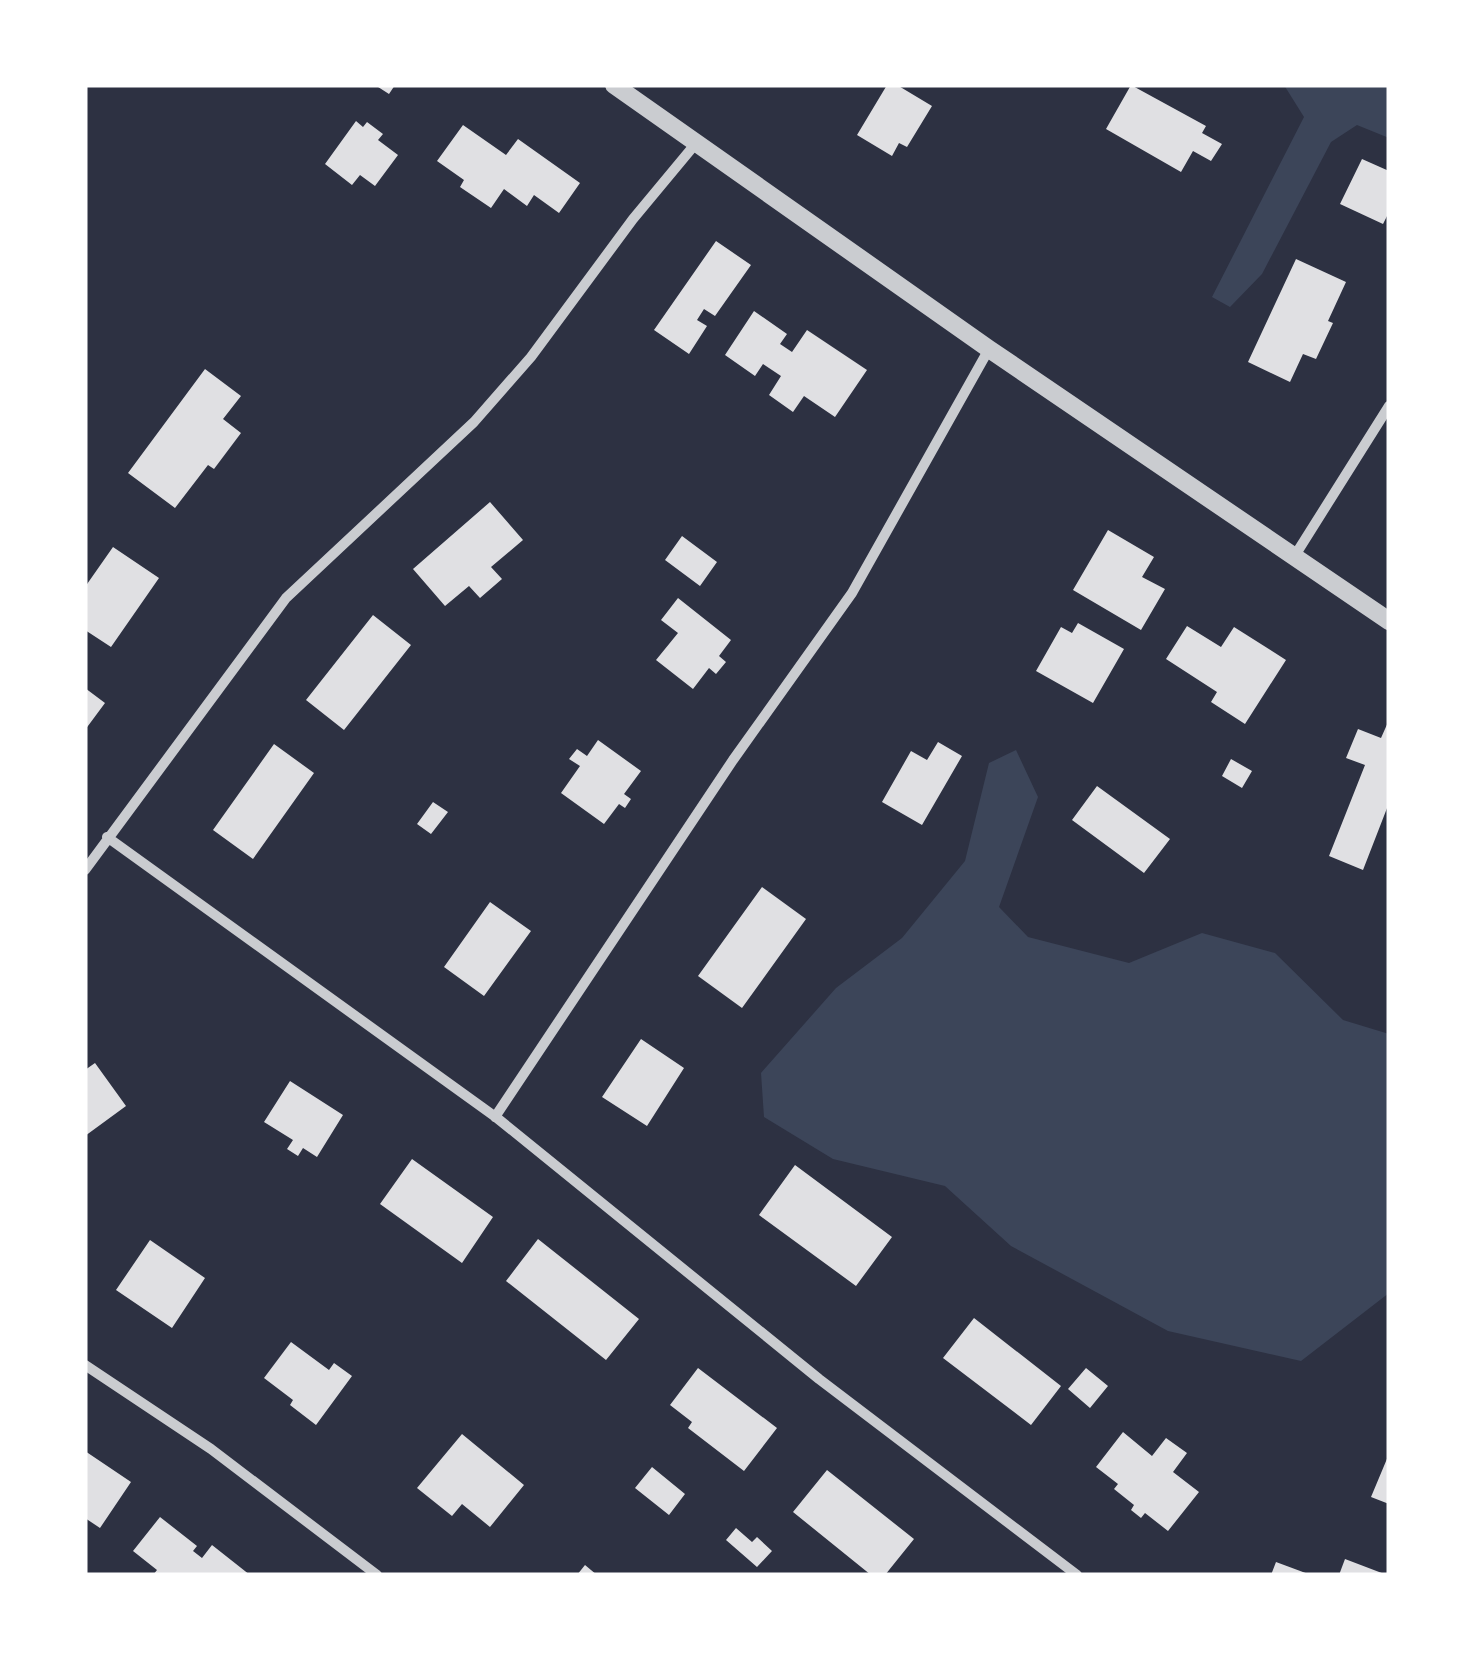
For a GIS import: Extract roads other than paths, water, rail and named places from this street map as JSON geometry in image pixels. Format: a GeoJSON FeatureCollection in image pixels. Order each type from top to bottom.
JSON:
{"type":"FeatureCollection","features":[{"type":"Feature","properties":{"kind":"street"},"geometry":{"type":"LineString","coordinates":[[614,85],[989,349],[1389,620]]}},
{"type":"Feature","properties":{"kind":"street"},"geometry":{"type":"LineString","coordinates":[[85,870],[286,598],[474,422],[531,357],[633,218],[696,142]]}},
{"type":"Feature","properties":{"kind":"street"},"geometry":{"type":"LineString","coordinates":[[496,1116],[733,760],[852,592],[989,349]]}},
{"type":"Feature","properties":{"kind":"street"},"geometry":{"type":"LineString","coordinates":[[1294,557],[1389,406]]}},
{"type":"Feature","properties":{"kind":"street"},"geometry":{"type":"LineString","coordinates":[[107,837],[496,1116],[819,1380],[1077,1575]]}},
{"type":"Feature","properties":{"kind":"street"},"geometry":{"type":"LineString","coordinates":[[85,1365],[211,1449],[377,1575]]}}]}
